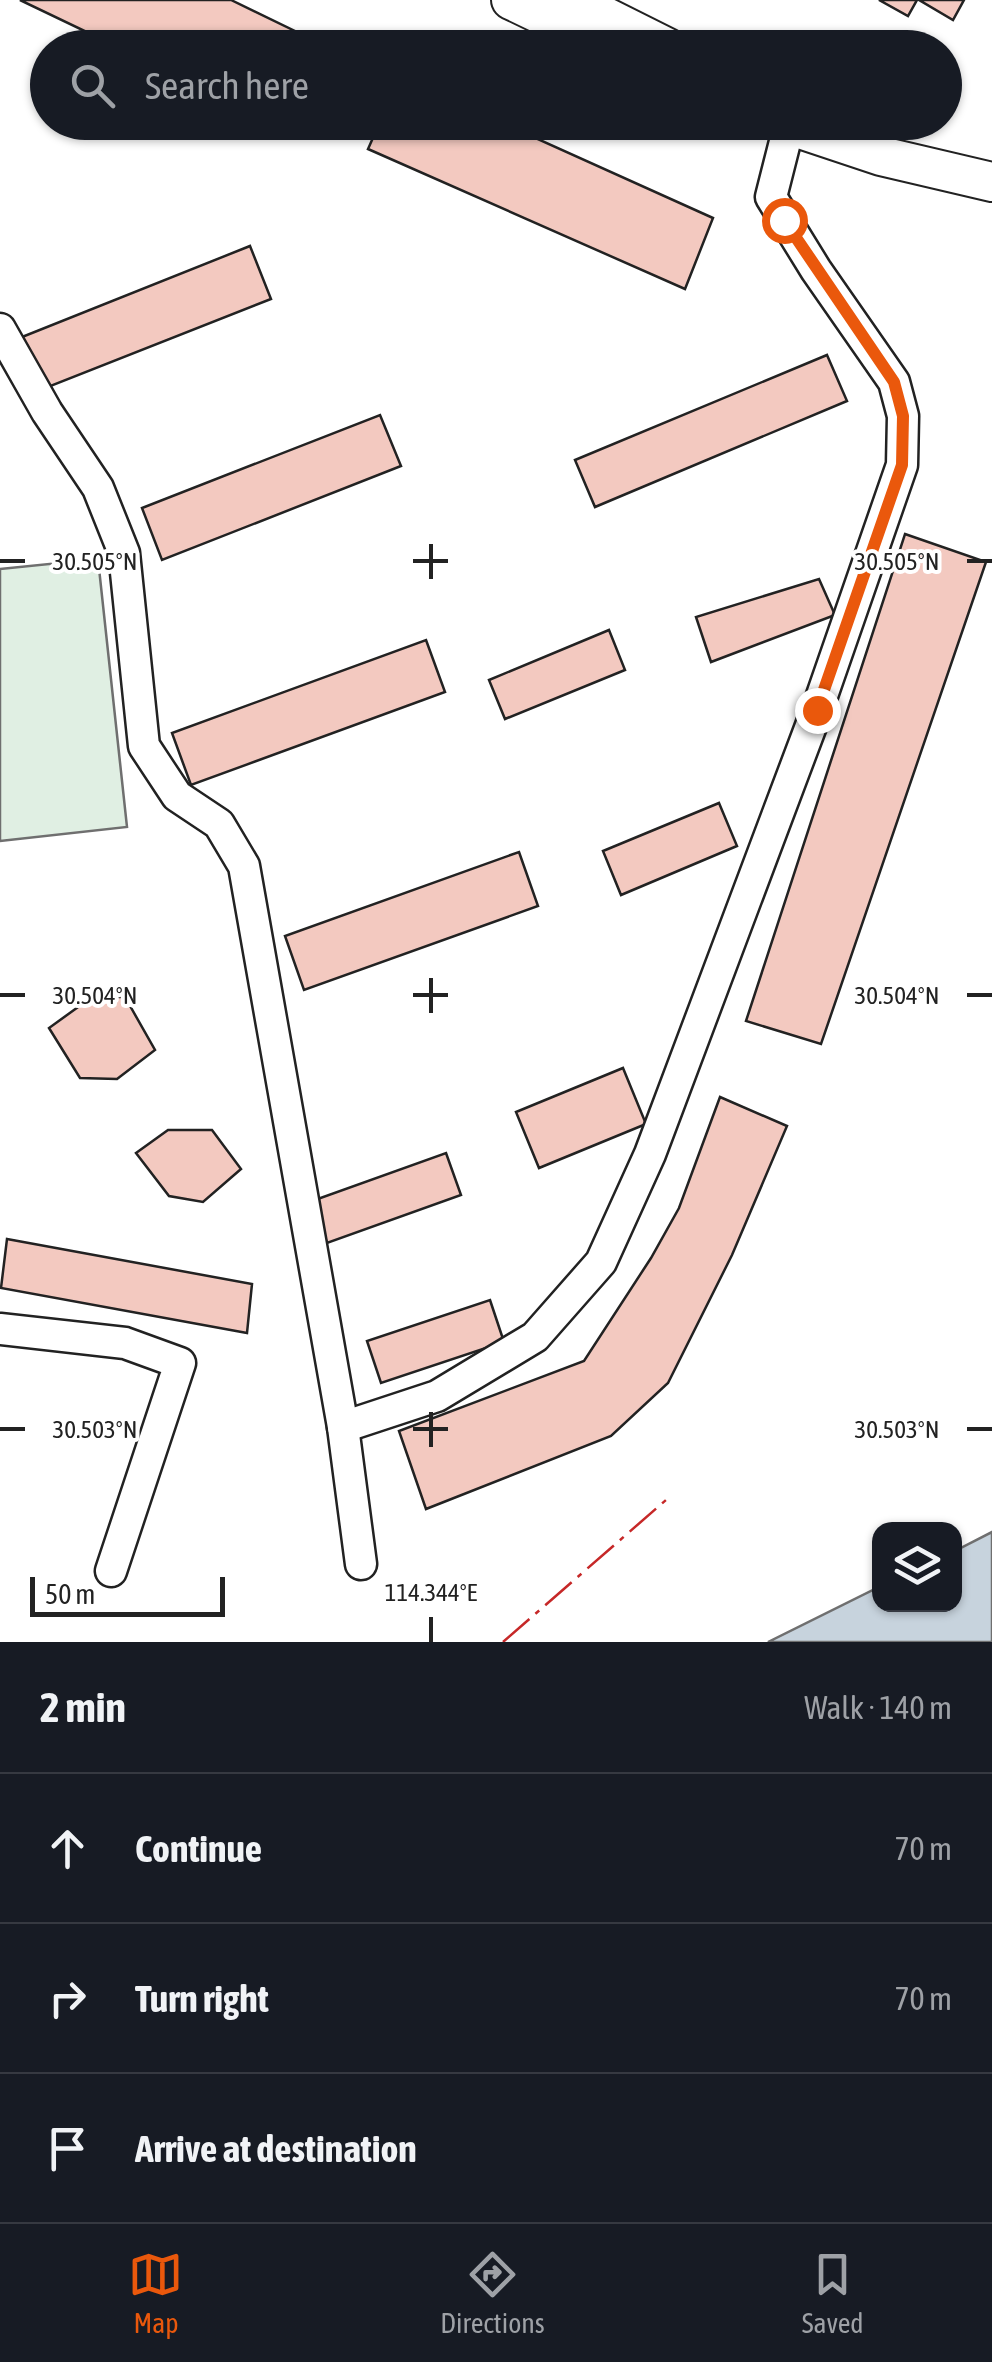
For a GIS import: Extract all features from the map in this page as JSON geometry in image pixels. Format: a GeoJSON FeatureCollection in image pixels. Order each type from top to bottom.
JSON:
{"type":"FeatureCollection","features":[{"type":"Feature","properties":{"kind":"main road"},"geometry":{"type":"LineString","coordinates":[[511,0],[574,30]]}},
{"type":"Feature","properties":{"kind":"main road"},"geometry":{"type":"LineString","coordinates":[[572,0],[632,30]]}},
{"type":"Feature","properties":{"kind":"main road"},"geometry":{"type":"LineString","coordinates":[[834,140],[881,156],[992,182]]}},
{"type":"Feature","properties":{"kind":"main road"},"geometry":{"type":"LineString","coordinates":[[926,140],[992,156]]}},
{"type":"Feature","properties":{"kind":"street"},"geometry":{"type":"LineString","coordinates":[[343,1427],[438,1396],[535,1337],[601,1262],[664,1117],[817,710],[902,465],[903,416],[894,382],[771,197],[783,140]]}},
{"type":"Feature","properties":{"kind":"street"},"geometry":{"type":"LineString","coordinates":[[0,329],[46,412],[98,488],[124,553],[144,746],[177,796],[219,824],[244,866],[343,1427],[362,1564]]}},
{"type":"Feature","properties":{"kind":"street"},"geometry":{"type":"LineString","coordinates":[[0,1329],[125,1342],[180,1362],[111,1571]]}},
{"type":"Feature","properties":{"kind":"green space"},"geometry":{"type":"Polygon","coordinates":[[[98,559],[127,827],[0,841],[0,569],[98,559]]]}},
{"type":"Feature","properties":{"kind":"shaded area"},"geometry":{"type":"Polygon","coordinates":[[[992,1532],[992,1642],[768,1642],[872,1590],[872,1612],[962,1612],[962,1547],[992,1532]]]}},
{"type":"Feature","properties":{"kind":"building"},"geometry":{"type":"Polygon","coordinates":[[[20,0],[231,0],[293,30],[82,30],[20,0]]]}},
{"type":"Feature","properties":{"kind":"building"},"geometry":{"type":"Polygon","coordinates":[[[879,0],[917,0],[908,16],[879,0]]]}},
{"type":"Feature","properties":{"kind":"building"},"geometry":{"type":"Polygon","coordinates":[[[919,0],[964,0],[953,20],[919,0]]]}},
{"type":"Feature","properties":{"kind":"building"},"geometry":{"type":"Polygon","coordinates":[[[372,140],[540,140],[713,218],[685,289],[368,149],[372,140]]]}},
{"type":"Feature","properties":{"kind":"building"},"geometry":{"type":"Polygon","coordinates":[[[250,246],[271,299],[43,389],[22,337],[250,246]]]}},
{"type":"Feature","properties":{"kind":"building"},"geometry":{"type":"Polygon","coordinates":[[[827,355],[847,401],[595,507],[575,460],[827,355]]]}},
{"type":"Feature","properties":{"kind":"building"},"geometry":{"type":"Polygon","coordinates":[[[380,415],[401,466],[162,560],[142,508],[380,415]]]}},
{"type":"Feature","properties":{"kind":"building"},"geometry":{"type":"Polygon","coordinates":[[[905,534],[986,562],[821,1044],[746,1021],[905,534]]]}},
{"type":"Feature","properties":{"kind":"building"},"geometry":{"type":"Polygon","coordinates":[[[819,579],[835,615],[711,662],[696,617],[819,579]]]}},
{"type":"Feature","properties":{"kind":"building"},"geometry":{"type":"Polygon","coordinates":[[[609,630],[625,670],[505,719],[489,680],[609,630]]]}},
{"type":"Feature","properties":{"kind":"building"},"geometry":{"type":"Polygon","coordinates":[[[426,640],[445,692],[191,785],[172,733],[426,640]]]}},
{"type":"Feature","properties":{"kind":"building"},"geometry":{"type":"Polygon","coordinates":[[[719,803],[737,846],[621,895],[603,851],[719,803]]]}},
{"type":"Feature","properties":{"kind":"building"},"geometry":{"type":"Polygon","coordinates":[[[519,852],[538,906],[304,990],[285,936],[519,852]]]}},
{"type":"Feature","properties":{"kind":"building"},"geometry":{"type":"Polygon","coordinates":[[[92,997],[125,997],[155,1050],[117,1079],[80,1078],[49,1028],[92,997]]]}},
{"type":"Feature","properties":{"kind":"building"},"geometry":{"type":"Polygon","coordinates":[[[623,1068],[646,1124],[539,1168],[516,1112],[623,1068]]]}},
{"type":"Feature","properties":{"kind":"building"},"geometry":{"type":"Polygon","coordinates":[[[720,1097],[787,1126],[732,1255],[668,1383],[611,1436],[426,1509],[399,1431],[584,1361],[679,1208],[720,1097]]]}},
{"type":"Feature","properties":{"kind":"building"},"geometry":{"type":"Polygon","coordinates":[[[168,1130],[212,1130],[241,1169],[203,1202],[169,1196],[136,1153],[168,1130]]]}},
{"type":"Feature","properties":{"kind":"building"},"geometry":{"type":"Polygon","coordinates":[[[446,1153],[461,1195],[327,1243],[312,1201],[446,1153]]]}},
{"type":"Feature","properties":{"kind":"building"},"geometry":{"type":"Polygon","coordinates":[[[7,1239],[252,1284],[247,1333],[1,1288],[7,1239]]]}},
{"type":"Feature","properties":{"kind":"building"},"geometry":{"type":"Polygon","coordinates":[[[490,1300],[504,1342],[381,1383],[367,1341],[490,1300]]]}},
{"type":"Feature","properties":{"kind":"power"},"geometry":{"type":"LineString","coordinates":[[503,1642],[666,1500]]}},
{"type":"Feature","properties":{"kind":"route"},"geometry":{"type":"LineString","coordinates":[[784,220],[894,382],[903,416],[902,465],[817,710]]}}]}
